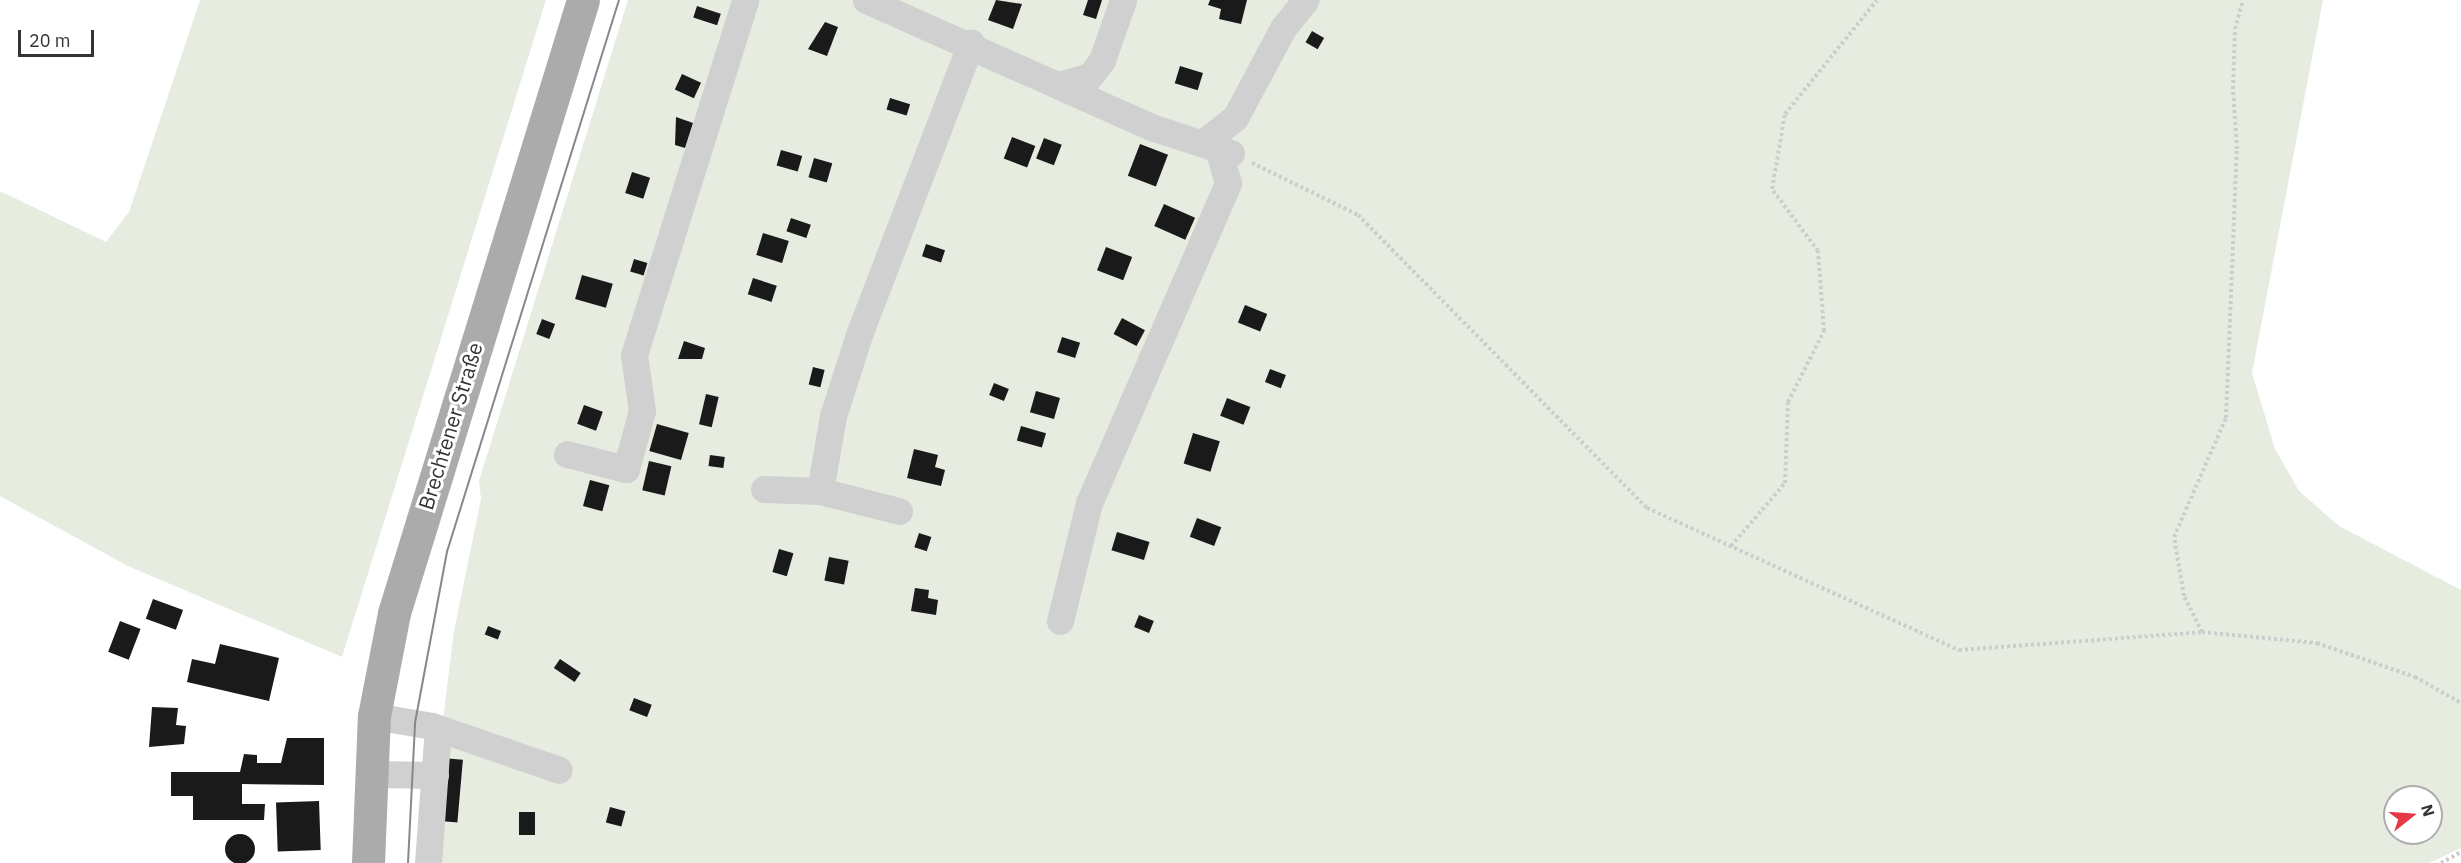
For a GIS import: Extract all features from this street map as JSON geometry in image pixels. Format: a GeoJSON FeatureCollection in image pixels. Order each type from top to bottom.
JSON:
{"type":"FeatureCollection","features":[{"type":"Feature","properties":{"kind":"main road","name":"Brechtener Straße"},"geometry":{"type":"LineString","coordinates":[[368,863],[374,716],[394,613],[438,461],[583,0]]}},
{"type":"Feature","properties":{"kind":"lane"},"geometry":{"type":"LineString","coordinates":[[567,454],[626,469],[642,411],[634,355],[745,0]]}},
{"type":"Feature","properties":{"kind":"lane"},"geometry":{"type":"LineString","coordinates":[[866,0],[971,43],[1154,128],[1218,148]]}},
{"type":"Feature","properties":{"kind":"lane"},"geometry":{"type":"LineString","coordinates":[[1062,84],[1090,76],[1102,60],[1123,0]]}},
{"type":"Feature","properties":{"kind":"lane"},"geometry":{"type":"LineString","coordinates":[[1060,621],[1089,504],[1228,183],[1218,148],[1283,28],[1306,0]]}},
{"type":"Feature","properties":{"kind":"lane"},"geometry":{"type":"LineString","coordinates":[[820,491],[833,416],[860,332],[971,43]]}},
{"type":"Feature","properties":{"kind":"lane"},"geometry":{"type":"LineString","coordinates":[[764,489],[820,491],[899,511]]}},
{"type":"Feature","properties":{"kind":"lane"},"geometry":{"type":"LineString","coordinates":[[374,716],[438,728],[559,770]]}},
{"type":"Feature","properties":{"kind":"lane"},"geometry":{"type":"LineString","coordinates":[[428,863],[438,728]]}},
{"type":"Feature","properties":{"kind":"lane"},"geometry":{"type":"LineString","coordinates":[[372,774],[435,775]]}},
{"type":"Feature","properties":{"kind":"path"},"geometry":{"type":"LineString","coordinates":[[1731,546],[1785,483],[1788,402],[1824,331],[1818,251],[1772,189],[1785,114],[1877,0]]}},
{"type":"Feature","properties":{"kind":"path"},"geometry":{"type":"LineString","coordinates":[[2202,632],[2184,596],[2174,537],[2226,418],[2237,149],[2233,77],[2243,0]]}},
{"type":"Feature","properties":{"kind":"path"},"geometry":{"type":"LineString","coordinates":[[1218,148],[1358,214],[1647,508],[1959,650],[2202,632],[2317,643],[2415,677],[2461,703]]}},
{"type":"Feature","properties":{"kind":"path"},"geometry":{"type":"LineString","coordinates":[[2441,863],[2461,852]]}},
{"type":"Feature","properties":{"kind":"shaded area"},"geometry":{"type":"Polygon","coordinates":[[[200,0],[546,0],[342,657],[128,566],[0,496],[0,191],[106,242],[129,212],[200,0]]]}},
{"type":"Feature","properties":{"kind":"shaded area"},"geometry":{"type":"Polygon","coordinates":[[[628,0],[2323,0],[2252,373],[2275,449],[2299,491],[2339,526],[2461,590],[2461,848],[2429,863],[434,863],[437,821],[458,823],[463,760],[442,758],[443,720],[454,631],[481,499],[479,481],[628,0]]]}},
{"type":"Feature","properties":{"kind":"building"},"geometry":{"type":"Polygon","coordinates":[[[996,0],[1022,4],[1013,29],[988,20],[996,0]]]}},
{"type":"Feature","properties":{"kind":"building"},"geometry":{"type":"Polygon","coordinates":[[[1088,0],[1102,0],[1096,19],[1083,15],[1088,0]]]}},
{"type":"Feature","properties":{"kind":"building"},"geometry":{"type":"Polygon","coordinates":[[[1210,0],[1247,0],[1241,24],[1219,19],[1221,9],[1208,5],[1210,0]]]}},
{"type":"Feature","properties":{"kind":"building"},"geometry":{"type":"Polygon","coordinates":[[[697,6],[721,14],[717,25],[693,17],[697,6]]]}},
{"type":"Feature","properties":{"kind":"building"},"geometry":{"type":"Polygon","coordinates":[[[825,22],[838,27],[827,56],[808,49],[825,22]]]}},
{"type":"Feature","properties":{"kind":"building"},"geometry":{"type":"Polygon","coordinates":[[[1312,31],[1324,38],[1318,49],[1306,42],[1312,31]]]}},
{"type":"Feature","properties":{"kind":"building"},"geometry":{"type":"Polygon","coordinates":[[[1180,66],[1203,73],[1198,90],[1175,83],[1180,66]]]}},
{"type":"Feature","properties":{"kind":"building"},"geometry":{"type":"Polygon","coordinates":[[[682,74],[701,83],[694,98],[675,89],[682,74]]]}},
{"type":"Feature","properties":{"kind":"building"},"geometry":{"type":"Polygon","coordinates":[[[890,98],[910,104],[907,116],[886,109],[890,98]]]}},
{"type":"Feature","properties":{"kind":"building"},"geometry":{"type":"Polygon","coordinates":[[[676,117],[693,123],[685,148],[675,145],[676,117]]]}},
{"type":"Feature","properties":{"kind":"building"},"geometry":{"type":"Polygon","coordinates":[[[1012,137],[1035,146],[1027,167],[1004,158],[1012,137]]]}},
{"type":"Feature","properties":{"kind":"building"},"geometry":{"type":"Polygon","coordinates":[[[1044,138],[1062,145],[1054,165],[1036,159],[1044,138]]]}},
{"type":"Feature","properties":{"kind":"building"},"geometry":{"type":"Polygon","coordinates":[[[1140,144],[1168,155],[1156,186],[1128,176],[1140,144]]]}},
{"type":"Feature","properties":{"kind":"building"},"geometry":{"type":"Polygon","coordinates":[[[781,150],[802,156],[798,171],[777,165],[781,150]]]}},
{"type":"Feature","properties":{"kind":"building"},"geometry":{"type":"Polygon","coordinates":[[[814,158],[832,163],[827,182],[808,177],[814,158]]]}},
{"type":"Feature","properties":{"kind":"building"},"geometry":{"type":"Polygon","coordinates":[[[632,172],[650,178],[643,199],[625,193],[632,172]]]}},
{"type":"Feature","properties":{"kind":"building"},"geometry":{"type":"Polygon","coordinates":[[[1164,204],[1195,218],[1185,240],[1154,226],[1164,204]]]}},
{"type":"Feature","properties":{"kind":"building"},"geometry":{"type":"Polygon","coordinates":[[[791,218],[811,225],[806,238],[786,231],[791,218]]]}},
{"type":"Feature","properties":{"kind":"building"},"geometry":{"type":"Polygon","coordinates":[[[763,233],[789,241],[782,263],[756,255],[763,233]]]}},
{"type":"Feature","properties":{"kind":"building"},"geometry":{"type":"Polygon","coordinates":[[[926,244],[945,250],[941,263],[922,256],[926,244]]]}},
{"type":"Feature","properties":{"kind":"building"},"geometry":{"type":"Polygon","coordinates":[[[1106,247],[1132,257],[1123,280],[1097,270],[1106,247]]]}},
{"type":"Feature","properties":{"kind":"building"},"geometry":{"type":"Polygon","coordinates":[[[634,259],[647,263],[644,276],[630,271],[634,259]]]}},
{"type":"Feature","properties":{"kind":"building"},"geometry":{"type":"Polygon","coordinates":[[[582,275],[613,284],[606,308],[575,299],[582,275]]]}},
{"type":"Feature","properties":{"kind":"building"},"geometry":{"type":"Polygon","coordinates":[[[753,278],[777,286],[772,302],[748,294],[753,278]]]}},
{"type":"Feature","properties":{"kind":"building"},"geometry":{"type":"Polygon","coordinates":[[[1245,305],[1267,314],[1260,332],[1238,323],[1245,305]]]}},
{"type":"Feature","properties":{"kind":"building"},"geometry":{"type":"Polygon","coordinates":[[[1122,318],[1145,330],[1137,346],[1114,334],[1122,318]]]}},
{"type":"Feature","properties":{"kind":"building"},"geometry":{"type":"Polygon","coordinates":[[[542,319],[555,324],[549,339],[536,334],[542,319]]]}},
{"type":"Feature","properties":{"kind":"building"},"geometry":{"type":"Polygon","coordinates":[[[1062,337],[1080,343],[1075,358],[1057,352],[1062,337]]]}},
{"type":"Feature","properties":{"kind":"building"},"geometry":{"type":"Polygon","coordinates":[[[684,341],[705,348],[702,359],[678,359],[684,341]]]}},
{"type":"Feature","properties":{"kind":"building"},"geometry":{"type":"Polygon","coordinates":[[[813,367],[825,370],[820,387],[809,384],[813,367]]]}},
{"type":"Feature","properties":{"kind":"building"},"geometry":{"type":"Polygon","coordinates":[[[1270,369],[1286,375],[1281,388],[1265,382],[1270,369]]]}},
{"type":"Feature","properties":{"kind":"building"},"geometry":{"type":"Polygon","coordinates":[[[994,383],[1009,389],[1004,401],[989,395],[994,383]]]}},
{"type":"Feature","properties":{"kind":"building"},"geometry":{"type":"Polygon","coordinates":[[[1036,391],[1060,398],[1054,419],[1030,412],[1036,391]]]}},
{"type":"Feature","properties":{"kind":"building"},"geometry":{"type":"Polygon","coordinates":[[[706,394],[719,397],[712,427],[699,424],[706,394]]]}},
{"type":"Feature","properties":{"kind":"building"},"geometry":{"type":"Polygon","coordinates":[[[1227,398],[1250,407],[1244,425],[1220,416],[1227,398]]]}},
{"type":"Feature","properties":{"kind":"building"},"geometry":{"type":"Polygon","coordinates":[[[584,405],[603,412],[596,431],[577,424],[584,405]]]}},
{"type":"Feature","properties":{"kind":"building"},"geometry":{"type":"Polygon","coordinates":[[[657,424],[689,433],[681,460],[649,451],[657,424]]]}},
{"type":"Feature","properties":{"kind":"building"},"geometry":{"type":"Polygon","coordinates":[[[1021,426],[1046,433],[1042,448],[1017,440],[1021,426]]]}},
{"type":"Feature","properties":{"kind":"building"},"geometry":{"type":"Polygon","coordinates":[[[1193,433],[1220,441],[1210,472],[1184,464],[1193,433]]]}},
{"type":"Feature","properties":{"kind":"building"},"geometry":{"type":"Polygon","coordinates":[[[914,449],[938,455],[935,467],[945,470],[941,486],[907,478],[914,449]]]}},
{"type":"Feature","properties":{"kind":"building"},"geometry":{"type":"Polygon","coordinates":[[[710,455],[725,457],[723,468],[708,466],[710,455]]]}},
{"type":"Feature","properties":{"kind":"building"},"geometry":{"type":"Polygon","coordinates":[[[649,461],[671,466],[665,495],[642,490],[649,461]]]}},
{"type":"Feature","properties":{"kind":"building"},"geometry":{"type":"Polygon","coordinates":[[[590,480],[609,485],[602,511],[583,506],[590,480]]]}},
{"type":"Feature","properties":{"kind":"building"},"geometry":{"type":"Polygon","coordinates":[[[1197,518],[1221,527],[1214,546],[1190,537],[1197,518]]]}},
{"type":"Feature","properties":{"kind":"building"},"geometry":{"type":"Polygon","coordinates":[[[1117,532],[1150,542],[1144,560],[1111,550],[1117,532]]]}},
{"type":"Feature","properties":{"kind":"building"},"geometry":{"type":"Polygon","coordinates":[[[919,533],[931,537],[927,551],[914,547],[919,533]]]}},
{"type":"Feature","properties":{"kind":"building"},"geometry":{"type":"Polygon","coordinates":[[[779,549],[793,553],[787,576],[772,572],[779,549]]]}},
{"type":"Feature","properties":{"kind":"building"},"geometry":{"type":"Polygon","coordinates":[[[829,557],[849,561],[844,584],[824,581],[829,557]]]}},
{"type":"Feature","properties":{"kind":"building"},"geometry":{"type":"Polygon","coordinates":[[[915,588],[929,590],[928,598],[938,600],[936,615],[911,611],[915,588]]]}},
{"type":"Feature","properties":{"kind":"building"},"geometry":{"type":"Polygon","coordinates":[[[153,599],[183,610],[176,630],[146,619],[153,599]]]}},
{"type":"Feature","properties":{"kind":"building"},"geometry":{"type":"Polygon","coordinates":[[[1139,615],[1154,621],[1149,633],[1134,627],[1139,615]]]}},
{"type":"Feature","properties":{"kind":"building"},"geometry":{"type":"Polygon","coordinates":[[[120,621],[141,629],[129,660],[108,652],[120,621]]]}},
{"type":"Feature","properties":{"kind":"building"},"geometry":{"type":"Polygon","coordinates":[[[488,626],[501,631],[498,639],[485,634],[488,626]]]}},
{"type":"Feature","properties":{"kind":"building"},"geometry":{"type":"Polygon","coordinates":[[[220,644],[279,658],[269,701],[187,682],[192,659],[215,664],[220,644]]]}},
{"type":"Feature","properties":{"kind":"building"},"geometry":{"type":"Polygon","coordinates":[[[560,659],[581,673],[575,682],[554,668],[560,659]]]}},
{"type":"Feature","properties":{"kind":"building"},"geometry":{"type":"Polygon","coordinates":[[[634,698],[652,705],[647,717],[629,710],[634,698]]]}},
{"type":"Feature","properties":{"kind":"building"},"geometry":{"type":"Polygon","coordinates":[[[152,707],[178,708],[176,725],[186,726],[184,744],[149,747],[152,707]]]}},
{"type":"Feature","properties":{"kind":"building"},"geometry":{"type":"Polygon","coordinates":[[[287,738],[324,738],[324,785],[242,784],[242,804],[265,804],[264,820],[193,820],[193,796],[171,796],[171,772],[240,772],[244,754],[257,755],[257,763],[281,763],[287,738]]]}},
{"type":"Feature","properties":{"kind":"building"},"geometry":{"type":"Polygon","coordinates":[[[442,758],[463,760],[457,823],[437,821],[442,758]]]}},
{"type":"Feature","properties":{"kind":"building"},"geometry":{"type":"Polygon","coordinates":[[[319,801],[321,850],[278,851],[276,803],[319,801]]]}},
{"type":"Feature","properties":{"kind":"building"},"geometry":{"type":"Polygon","coordinates":[[[610,807],[625,811],[621,827],[606,822],[610,807]]]}},
{"type":"Feature","properties":{"kind":"building"},"geometry":{"type":"Polygon","coordinates":[[[519,812],[535,812],[535,835],[519,835],[519,812]]]}},
{"type":"Feature","properties":{"kind":"building"},"geometry":{"type":"Polygon","coordinates":[[[240,834],[246,835],[254,843],[254,855],[246,863],[240,864],[234,863],[226,855],[225,849],[226,843],[234,835],[240,834]]]}},
{"type":"Feature","properties":{"kind":"tram line"},"geometry":{"type":"LineString","coordinates":[[408,863],[415,723],[447,552],[619,0]]}}]}
